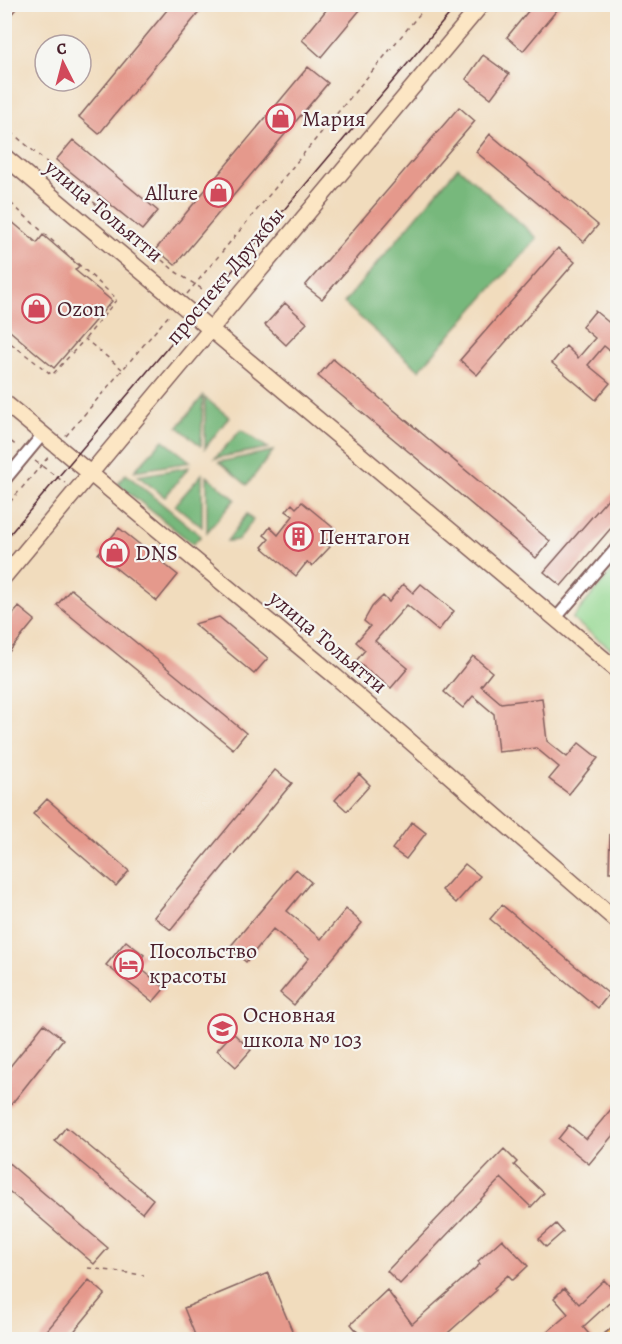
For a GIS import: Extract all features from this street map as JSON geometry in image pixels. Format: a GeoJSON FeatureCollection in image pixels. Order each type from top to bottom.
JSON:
{"type":"FeatureCollection","features":[{"type":"Feature","properties":{"kind":"main road"},"geometry":{"type":"LineString","coordinates":[[612,1340],[618,1334]]}},
{"type":"Feature","properties":{"kind":"street","name":"проспект Дружбы"},"geometry":{"type":"LineString","coordinates":[[4,577],[482,4]]}},
{"type":"Feature","properties":{"kind":"street","name":"улица Тольятти"},"geometry":{"type":"LineString","coordinates":[[4,156],[178,304],[615,665]]}},
{"type":"Feature","properties":{"kind":"street","name":"улица Тольятти"},"geometry":{"type":"LineString","coordinates":[[4,402],[336,677],[618,922]]}},
{"type":"Feature","properties":{"kind":"street"},"geometry":{"type":"LineString","coordinates":[[4,481],[43,434]]}},
{"type":"Feature","properties":{"kind":"street"},"geometry":{"type":"LineString","coordinates":[[556,618],[618,546]]}},
{"type":"Feature","properties":{"kind":"path"},"geometry":{"type":"LineString","coordinates":[[4,509],[428,4]]}},
{"type":"Feature","properties":{"kind":"path"},"geometry":{"type":"LineString","coordinates":[[4,126],[176,272],[202,289]]}},
{"type":"Feature","properties":{"kind":"path"},"geometry":{"type":"LineString","coordinates":[[4,197],[117,298],[85,339],[52,375],[4,338]]}},
{"type":"Feature","properties":{"kind":"path"},"geometry":{"type":"LineString","coordinates":[[85,339],[123,369]]}},
{"type":"Feature","properties":{"kind":"path"},"geometry":{"type":"LineString","coordinates":[[41,466],[76,490]]}},
{"type":"Feature","properties":{"kind":"path"},"geometry":{"type":"LineString","coordinates":[[88,1268],[144,1275]]}},
{"type":"Feature","properties":{"kind":"green space"},"geometry":{"type":"Polygon","coordinates":[[[458,167],[537,238],[419,370],[344,303],[458,167]]]}},
{"type":"Feature","properties":{"kind":"green space"},"geometry":{"type":"Polygon","coordinates":[[[203,396],[201,446],[178,427],[203,396]]]}},
{"type":"Feature","properties":{"kind":"green space"},"geometry":{"type":"Polygon","coordinates":[[[205,398],[229,417],[205,448],[205,398]]]}},
{"type":"Feature","properties":{"kind":"green space"},"geometry":{"type":"Polygon","coordinates":[[[241,430],[268,448],[215,458],[241,430]]]}},
{"type":"Feature","properties":{"kind":"green space"},"geometry":{"type":"Polygon","coordinates":[[[163,440],[191,462],[134,471],[163,440]]]}},
{"type":"Feature","properties":{"kind":"green space"},"geometry":{"type":"Polygon","coordinates":[[[273,451],[247,485],[219,462],[273,451]]]}},
{"type":"Feature","properties":{"kind":"green space"},"geometry":{"type":"Polygon","coordinates":[[[189,467],[165,497],[138,476],[189,467]]]}},
{"type":"Feature","properties":{"kind":"green space"},"geometry":{"type":"Polygon","coordinates":[[[126,474],[201,536],[193,544],[118,484],[126,474]]]}},
{"type":"Feature","properties":{"kind":"green space"},"geometry":{"type":"Polygon","coordinates":[[[202,474],[202,527],[175,505],[202,474]]]}},
{"type":"Feature","properties":{"kind":"green space"},"geometry":{"type":"Polygon","coordinates":[[[207,476],[235,499],[207,532],[207,476]]]}},
{"type":"Feature","properties":{"kind":"green space"},"geometry":{"type":"Polygon","coordinates":[[[247,514],[253,520],[238,540],[227,541],[247,514]]]}},
{"type":"Feature","properties":{"kind":"green space"},"geometry":{"type":"Polygon","coordinates":[[[617,565],[618,648],[614,651],[572,619],[617,565]]]}},
{"type":"Feature","properties":{"kind":"building"},"geometry":{"type":"Polygon","coordinates":[[[4,4],[20,4],[4,23],[4,4]]]}},
{"type":"Feature","properties":{"kind":"building"},"geometry":{"type":"Polygon","coordinates":[[[172,4],[206,4],[99,134],[79,117],[172,4]]]}},
{"type":"Feature","properties":{"kind":"building"},"geometry":{"type":"Polygon","coordinates":[[[331,4],[365,4],[321,57],[302,40],[331,4]]]}},
{"type":"Feature","properties":{"kind":"building"},"geometry":{"type":"Polygon","coordinates":[[[534,4],[562,4],[523,51],[507,37],[534,4]]]}},
{"type":"Feature","properties":{"kind":"building"},"geometry":{"type":"Polygon","coordinates":[[[483,55],[509,74],[491,98],[466,79],[483,55]]]}},
{"type":"Feature","properties":{"kind":"building"},"geometry":{"type":"Polygon","coordinates":[[[308,67],[328,83],[175,265],[156,249],[308,67]]]}},
{"type":"Feature","properties":{"kind":"building"},"geometry":{"type":"Polygon","coordinates":[[[459,107],[475,121],[322,299],[305,286],[459,107]]]}},
{"type":"Feature","properties":{"kind":"building"},"geometry":{"type":"Polygon","coordinates":[[[490,134],[598,225],[584,242],[476,152],[490,134]]]}},
{"type":"Feature","properties":{"kind":"building"},"geometry":{"type":"Polygon","coordinates":[[[73,140],[158,211],[142,230],[56,160],[73,140]]]}},
{"type":"Feature","properties":{"kind":"building"},"geometry":{"type":"Polygon","coordinates":[[[4,215],[37,243],[43,235],[79,266],[75,270],[112,301],[54,368],[4,326],[4,215]]]}},
{"type":"Feature","properties":{"kind":"building"},"geometry":{"type":"Polygon","coordinates":[[[558,248],[575,262],[477,375],[460,360],[558,248]]]}},
{"type":"Feature","properties":{"kind":"building"},"geometry":{"type":"Polygon","coordinates":[[[285,303],[307,323],[286,345],[265,325],[285,303]]]}},
{"type":"Feature","properties":{"kind":"building"},"geometry":{"type":"Polygon","coordinates":[[[595,311],[618,330],[618,357],[604,346],[588,365],[610,383],[596,400],[552,363],[566,346],[578,358],[595,338],[582,327],[595,311]]]}},
{"type":"Feature","properties":{"kind":"building"},"geometry":{"type":"Polygon","coordinates":[[[333,359],[550,541],[536,558],[318,376],[333,359]]]}},
{"type":"Feature","properties":{"kind":"building"},"geometry":{"type":"Polygon","coordinates":[[[618,487],[618,520],[561,586],[544,572],[618,487]]]}},
{"type":"Feature","properties":{"kind":"building","name":"Пентагон"},"geometry":{"type":"Polygon","coordinates":[[[302,502],[336,530],[325,543],[330,547],[312,566],[307,562],[296,576],[262,547],[269,539],[264,535],[270,527],[278,535],[293,516],[286,511],[292,504],[296,508],[302,502]]]}},
{"type":"Feature","properties":{"kind":"building"},"geometry":{"type":"Polygon","coordinates":[[[119,528],[178,575],[157,601],[98,554],[119,528]]]}},
{"type":"Feature","properties":{"kind":"building"},"geometry":{"type":"Polygon","coordinates":[[[403,584],[413,593],[421,584],[454,611],[438,631],[407,605],[375,641],[408,668],[391,688],[356,661],[365,650],[356,642],[370,626],[364,621],[372,607],[383,596],[389,602],[403,584]]]}},
{"type":"Feature","properties":{"kind":"building"},"geometry":{"type":"Polygon","coordinates":[[[71,589],[246,733],[233,749],[57,605],[71,589]]]}},
{"type":"Feature","properties":{"kind":"building"},"geometry":{"type":"Polygon","coordinates":[[[19,607],[35,620],[4,658],[4,625],[19,607]]]}},
{"type":"Feature","properties":{"kind":"building"},"geometry":{"type":"Polygon","coordinates":[[[219,617],[268,658],[254,674],[194,624],[219,617]]]}},
{"type":"Feature","properties":{"kind":"building"},"geometry":{"type":"Polygon","coordinates":[[[473,656],[492,672],[481,686],[501,703],[542,698],[547,741],[567,757],[579,743],[598,758],[569,794],[549,779],[559,767],[536,748],[498,752],[494,714],[473,696],[463,708],[444,692],[473,656]]]}},
{"type":"Feature","properties":{"kind":"building"},"geometry":{"type":"Polygon","coordinates":[[[275,770],[292,783],[171,930],[154,917],[275,770]]]}},
{"type":"Feature","properties":{"kind":"building"},"geometry":{"type":"Polygon","coordinates":[[[359,774],[370,785],[347,811],[335,800],[359,774]]]}},
{"type":"Feature","properties":{"kind":"building"},"geometry":{"type":"Polygon","coordinates":[[[47,799],[129,871],[116,886],[33,814],[47,799]]]}},
{"type":"Feature","properties":{"kind":"building"},"geometry":{"type":"Polygon","coordinates":[[[412,822],[426,833],[406,859],[392,849],[412,822]]]}},
{"type":"Feature","properties":{"kind":"building"},"geometry":{"type":"Polygon","coordinates":[[[610,834],[618,834],[618,872],[609,872],[610,834]]]}},
{"type":"Feature","properties":{"kind":"building"},"geometry":{"type":"Polygon","coordinates":[[[465,864],[480,876],[456,903],[442,890],[465,864]]]}},
{"type":"Feature","properties":{"kind":"building"},"geometry":{"type":"Polygon","coordinates":[[[296,869],[311,882],[287,911],[321,939],[346,909],[362,923],[294,1005],[280,993],[309,958],[273,929],[246,962],[229,948],[296,869]]]}},
{"type":"Feature","properties":{"kind":"building"},"geometry":{"type":"Polygon","coordinates":[[[502,905],[609,994],[598,1008],[490,919],[502,905]]]}},
{"type":"Feature","properties":{"kind":"building"},"geometry":{"type":"Polygon","coordinates":[[[126,941],[144,955],[136,965],[165,988],[153,1002],[106,965],[126,941]]]}},
{"type":"Feature","properties":{"kind":"building"},"geometry":{"type":"Polygon","coordinates":[[[44,1024],[63,1039],[10,1106],[4,1102],[4,1074],[44,1024]]]}},
{"type":"Feature","properties":{"kind":"building"},"geometry":{"type":"Polygon","coordinates":[[[233,1033],[251,1050],[236,1067],[217,1050],[233,1033]]]}},
{"type":"Feature","properties":{"kind":"building"},"geometry":{"type":"Polygon","coordinates":[[[618,1101],[618,1129],[589,1164],[558,1139],[569,1125],[586,1139],[618,1101]]]}},
{"type":"Feature","properties":{"kind":"building"},"geometry":{"type":"Polygon","coordinates":[[[66,1127],[153,1199],[142,1213],[55,1141],[66,1127]]]}},
{"type":"Feature","properties":{"kind":"building"},"geometry":{"type":"Polygon","coordinates":[[[504,1149],[517,1162],[514,1165],[544,1193],[531,1207],[501,1178],[400,1284],[387,1271],[504,1149]]]}},
{"type":"Feature","properties":{"kind":"building"},"geometry":{"type":"Polygon","coordinates":[[[4,1159],[108,1248],[94,1264],[4,1187],[4,1159]]]}},
{"type":"Feature","properties":{"kind":"building"},"geometry":{"type":"Polygon","coordinates":[[[556,1224],[563,1232],[546,1247],[539,1239],[556,1224]]]}},
{"type":"Feature","properties":{"kind":"building"},"geometry":{"type":"Polygon","coordinates":[[[502,1239],[528,1266],[513,1280],[508,1275],[494,1288],[496,1290],[440,1340],[364,1340],[351,1324],[387,1290],[412,1324],[480,1264],[478,1261],[502,1239]]]}},
{"type":"Feature","properties":{"kind":"building"},"geometry":{"type":"Polygon","coordinates":[[[268,1273],[296,1340],[197,1340],[184,1308],[268,1273]]]}},
{"type":"Feature","properties":{"kind":"building"},"geometry":{"type":"Polygon","coordinates":[[[89,1280],[105,1294],[67,1340],[39,1340],[89,1280]]]}},
{"type":"Feature","properties":{"kind":"building"},"geometry":{"type":"Polygon","coordinates":[[[604,1280],[618,1295],[583,1327],[594,1340],[538,1340],[568,1314],[554,1298],[564,1288],[579,1304],[604,1280]]]}},
{"type":"Feature","properties":{"kind":"tram line"},"geometry":{"type":"LineString","coordinates":[[4,541],[458,4]]}},
{"type":"Feature","properties":{"kind":"place","name":"Мария"},"geometry":{"type":"Point","coordinates":[281,119]}},
{"type":"Feature","properties":{"kind":"place","name":"Allure"},"geometry":{"type":"Point","coordinates":[219,193]}},
{"type":"Feature","properties":{"kind":"place","name":"Ozon"},"geometry":{"type":"Point","coordinates":[36,309]}},
{"type":"Feature","properties":{"kind":"place","name":"Пентагон"},"geometry":{"type":"Point","coordinates":[298,537]}},
{"type":"Feature","properties":{"kind":"place","name":"DNS"},"geometry":{"type":"Point","coordinates":[114,553]}},
{"type":"Feature","properties":{"kind":"place","name":"Посольство красоты"},"geometry":{"type":"Point","coordinates":[128,964]}},
{"type":"Feature","properties":{"kind":"place","name":"Основная школа № 103"},"geometry":{"type":"Point","coordinates":[222,1028]}}]}
